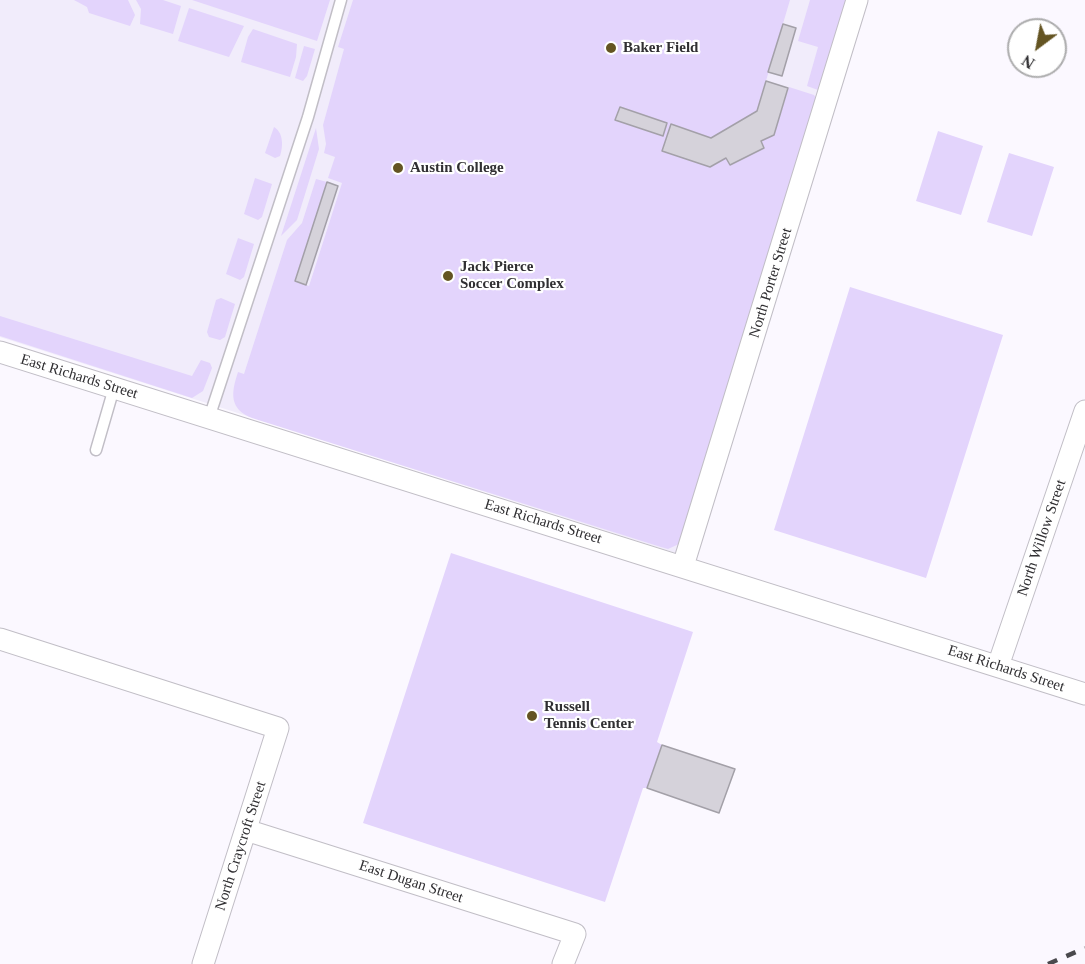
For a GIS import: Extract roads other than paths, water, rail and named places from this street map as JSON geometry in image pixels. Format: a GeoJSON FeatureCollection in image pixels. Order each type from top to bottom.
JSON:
{"type":"FeatureCollection","features":[{"type":"Feature","properties":{"kind":"street","name":"North Porter Street"},"geometry":{"type":"LineString","coordinates":[[683,566],[857,0]]}},
{"type":"Feature","properties":{"kind":"street","name":"East Richards Street"},"geometry":{"type":"LineString","coordinates":[[0,352],[1085,694]]}},
{"type":"Feature","properties":{"kind":"street","name":"North Willow Street"},"geometry":{"type":"LineString","coordinates":[[998,666],[1085,411]]}},
{"type":"Feature","properties":{"kind":"street","name":"North Craycroft Street"},"geometry":{"type":"LineString","coordinates":[[0,639],[278,728],[203,964]]}},
{"type":"Feature","properties":{"kind":"street","name":"East Dugan Street"},"geometry":{"type":"LineString","coordinates":[[246,830],[575,934],[563,964]]}},
{"type":"Feature","properties":{"kind":"lane"},"geometry":{"type":"LineString","coordinates":[[209,418],[308,117],[340,0]]}},
{"type":"Feature","properties":{"kind":"lane"},"geometry":{"type":"LineString","coordinates":[[96,450],[114,388]]}},
{"type":"Feature","properties":{"kind":"railway"},"geometry":{"type":"LineString","coordinates":[[1048,964],[1085,948]]}},
{"type":"Feature","properties":{"kind":"place","name":"Baker Field"},"geometry":{"type":"Point","coordinates":[611,48]}},
{"type":"Feature","properties":{"kind":"place","name":"Austin College"},"geometry":{"type":"Point","coordinates":[398,168]}},
{"type":"Feature","properties":{"kind":"place","name":"Jack Pierce Soccer Complex"},"geometry":{"type":"Point","coordinates":[448,276]}},
{"type":"Feature","properties":{"kind":"place","name":"Russell Tennis Center"},"geometry":{"type":"Point","coordinates":[532,716]}}]}
